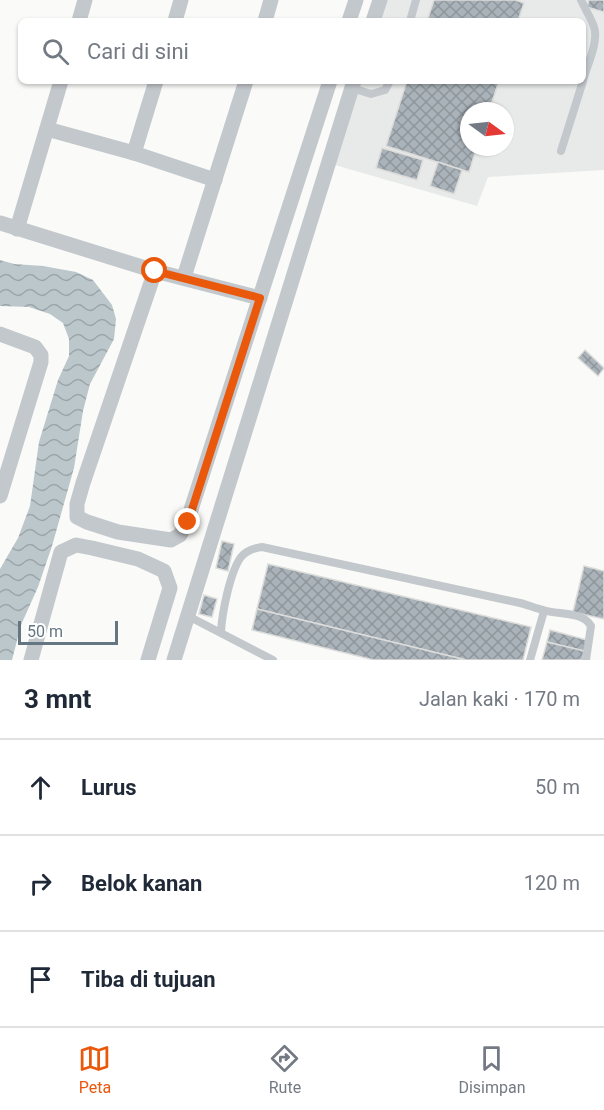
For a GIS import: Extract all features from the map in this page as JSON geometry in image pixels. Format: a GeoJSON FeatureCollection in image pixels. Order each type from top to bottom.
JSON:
{"type":"FeatureCollection","features":[{"type":"Feature","properties":{"kind":"street"},"geometry":{"type":"LineString","coordinates":[[80,18],[85,0]]}},
{"type":"Feature","properties":{"kind":"street"},"geometry":{"type":"LineString","coordinates":[[176,18],[181,0]]}},
{"type":"Feature","properties":{"kind":"street"},"geometry":{"type":"LineString","coordinates":[[266,18],[271,0]]}},
{"type":"Feature","properties":{"kind":"street"},"geometry":{"type":"LineString","coordinates":[[350,18],[356,0]]}},
{"type":"Feature","properties":{"kind":"street"},"geometry":{"type":"LineString","coordinates":[[374,18],[380,0]]}},
{"type":"Feature","properties":{"kind":"street"},"geometry":{"type":"LineString","coordinates":[[17,229],[60,84]]}},
{"type":"Feature","properties":{"kind":"street"},"geometry":{"type":"LineString","coordinates":[[134,153],[155,84]]}},
{"type":"Feature","properties":{"kind":"street"},"geometry":{"type":"LineString","coordinates":[[184,277],[245,84]]}},
{"type":"Feature","properties":{"kind":"street"},"geometry":{"type":"LineString","coordinates":[[155,271],[87,472],[77,504],[77,517],[118,532],[171,540],[180,536],[188,522],[329,84]]}},
{"type":"Feature","properties":{"kind":"street"},"geometry":{"type":"LineString","coordinates":[[174,660],[353,85]]}},
{"type":"Feature","properties":{"kind":"street"},"geometry":{"type":"LineString","coordinates":[[47,129],[134,153],[215,180]]}},
{"type":"Feature","properties":{"kind":"street"},"geometry":{"type":"LineString","coordinates":[[0,223],[155,271],[260,298]]}},
{"type":"Feature","properties":{"kind":"street"},"geometry":{"type":"LineString","coordinates":[[0,334],[35,347],[41,355],[41,362],[0,496]]}},
{"type":"Feature","properties":{"kind":"street"},"geometry":{"type":"LineString","coordinates":[[31,660],[61,552],[76,545],[138,559],[164,571],[171,588],[148,660]]}},
{"type":"Feature","properties":{"kind":"lane"},"geometry":{"type":"LineString","coordinates":[[411,18],[416,0]]}},
{"type":"Feature","properties":{"kind":"lane"},"geometry":{"type":"LineString","coordinates":[[581,0],[594,25],[595,33],[586,71]]}},
{"type":"Feature","properties":{"kind":"lane"},"geometry":{"type":"LineString","coordinates":[[353,85],[371,94],[385,90],[388,84]]}},
{"type":"Feature","properties":{"kind":"lane"},"geometry":{"type":"LineString","coordinates":[[561,151],[582,84]]}},
{"type":"Feature","properties":{"kind":"lane"},"geometry":{"type":"LineString","coordinates":[[221,632],[222,617],[233,575],[241,557],[252,548],[262,547],[585,619],[591,627],[585,660]]}},
{"type":"Feature","properties":{"kind":"lane"},"geometry":{"type":"LineString","coordinates":[[530,660],[544,610]]}},
{"type":"Feature","properties":{"kind":"lane"},"geometry":{"type":"LineString","coordinates":[[188,616],[273,660]]}},
{"type":"Feature","properties":{"kind":"shaded area"},"geometry":{"type":"Polygon","coordinates":[[[380,0],[604,0],[604,170],[488,177],[477,206],[328,163],[353,84],[586,84],[586,18],[374,18],[380,0]]]}},
{"type":"Feature","properties":{"kind":"water"},"geometry":{"type":"Polygon","coordinates":[[[0,260],[76,272],[93,280],[112,305],[116,319],[114,339],[90,384],[83,411],[74,468],[52,546],[38,587],[21,625],[12,660],[0,660],[0,569],[18,538],[30,506],[39,442],[58,380],[69,356],[69,339],[63,323],[50,314],[29,307],[0,306],[0,260]]]}},
{"type":"Feature","properties":{"kind":"building"},"geometry":{"type":"Polygon","coordinates":[[[434,0],[515,0],[524,3],[519,18],[428,18],[434,0]]]}},
{"type":"Feature","properties":{"kind":"building"},"geometry":{"type":"Polygon","coordinates":[[[589,0],[604,0],[604,12],[587,7],[589,0]]]}},
{"type":"Feature","properties":{"kind":"building"},"geometry":{"type":"Polygon","coordinates":[[[406,84],[498,84],[492,102],[460,102],[460,156],[474,156],[469,172],[386,146],[406,84]]]}},
{"type":"Feature","properties":{"kind":"building"},"geometry":{"type":"Polygon","coordinates":[[[382,148],[423,160],[417,180],[376,168],[382,148]]]}},
{"type":"Feature","properties":{"kind":"building"},"geometry":{"type":"Polygon","coordinates":[[[438,162],[462,170],[454,194],[430,186],[438,162]]]}},
{"type":"Feature","properties":{"kind":"building"},"geometry":{"type":"Polygon","coordinates":[[[585,350],[604,368],[598,376],[578,358],[585,350]]]}},
{"type":"Feature","properties":{"kind":"building"},"geometry":{"type":"Polygon","coordinates":[[[222,541],[234,544],[228,571],[216,568],[222,541]]]}},
{"type":"Feature","properties":{"kind":"building"},"geometry":{"type":"Polygon","coordinates":[[[268,564],[531,627],[523,660],[466,660],[257,609],[268,564]]]}},
{"type":"Feature","properties":{"kind":"building"},"geometry":{"type":"Polygon","coordinates":[[[584,566],[604,571],[604,619],[573,612],[584,566]]]}},
{"type":"Feature","properties":{"kind":"building"},"geometry":{"type":"Polygon","coordinates":[[[204,595],[217,599],[212,617],[199,614],[204,595]]]}},
{"type":"Feature","properties":{"kind":"building"},"geometry":{"type":"Polygon","coordinates":[[[257,609],[466,660],[374,660],[252,630],[257,609]]]}},
{"type":"Feature","properties":{"kind":"building"},"geometry":{"type":"Polygon","coordinates":[[[550,630],[587,640],[584,651],[547,642],[550,630]]]}},
{"type":"Feature","properties":{"kind":"building"},"geometry":{"type":"Polygon","coordinates":[[[547,642],[584,651],[582,660],[542,660],[547,642]]]}},
{"type":"Feature","properties":{"kind":"route"},"geometry":{"type":"LineString","coordinates":[[155,271],[260,298],[188,522]]}}]}
